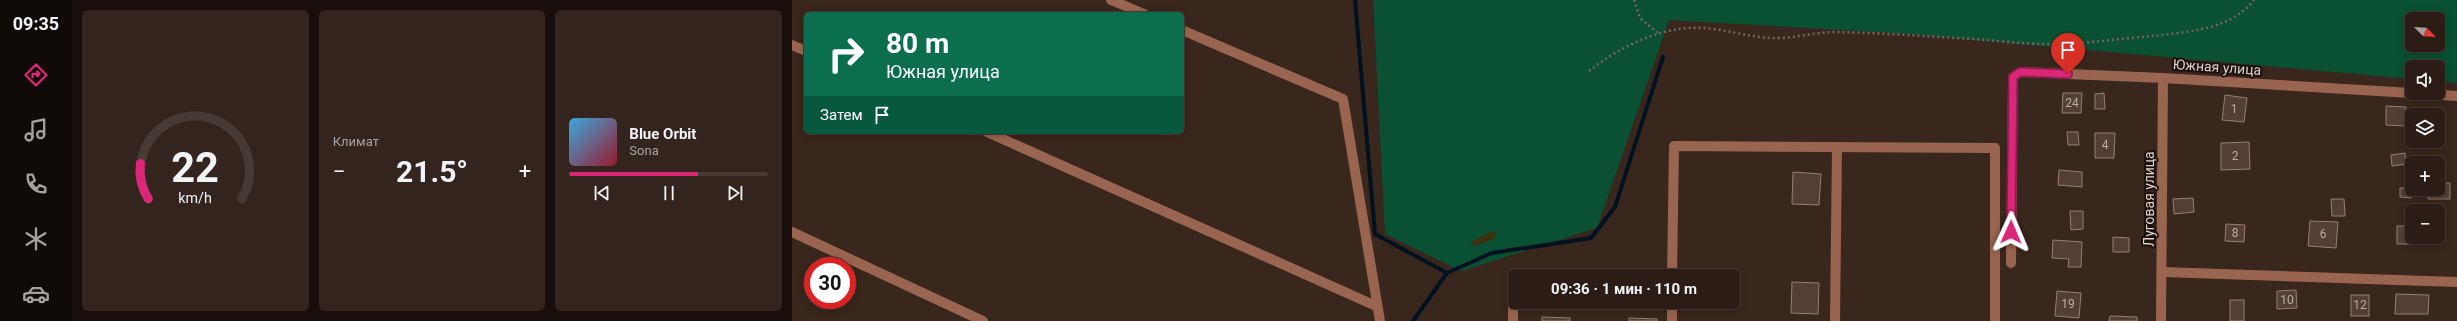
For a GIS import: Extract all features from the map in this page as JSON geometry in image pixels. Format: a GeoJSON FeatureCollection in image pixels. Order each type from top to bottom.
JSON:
{"type":"FeatureCollection","features":[{"type":"Feature","properties":{"kind":"street"},"geometry":{"type":"LineString","coordinates":[[1111,0],[1139,12]]}},
{"type":"Feature","properties":{"kind":"street"},"geometry":{"type":"LineString","coordinates":[[1184,31],[1343,99],[1376,306],[1380,321]]}},
{"type":"Feature","properties":{"kind":"street"},"geometry":{"type":"LineString","coordinates":[[792,45],[804,50]]}},
{"type":"Feature","properties":{"kind":"street","name":"Южная улица"},"geometry":{"type":"LineString","coordinates":[[2011,263],[2013,77],[2020,72],[2163,78],[2405,93]]}},
{"type":"Feature","properties":{"kind":"street","name":"Луговая улица"},"geometry":{"type":"LineString","coordinates":[[2161,321],[2163,272],[2163,78]]}},
{"type":"Feature","properties":{"kind":"street","name":"Южная улица"},"geometry":{"type":"LineString","coordinates":[[2445,95],[2457,96]]}},
{"type":"Feature","properties":{"kind":"street"},"geometry":{"type":"LineString","coordinates":[[991,134],[1376,306]]}},
{"type":"Feature","properties":{"kind":"street"},"geometry":{"type":"LineString","coordinates":[[1672,269],[1674,146],[1995,148],[1995,321]]}},
{"type":"Feature","properties":{"kind":"street"},"geometry":{"type":"LineString","coordinates":[[1835,321],[1838,147]]}},
{"type":"Feature","properties":{"kind":"street"},"geometry":{"type":"LineString","coordinates":[[792,232],[983,321]]}},
{"type":"Feature","properties":{"kind":"street"},"geometry":{"type":"LineString","coordinates":[[2163,272],[2457,282]]}},
{"type":"Feature","properties":{"kind":"street"},"geometry":{"type":"LineString","coordinates":[[1513,309],[1513,321]]}},
{"type":"Feature","properties":{"kind":"street"},"geometry":{"type":"LineString","coordinates":[[1672,309],[1672,321]]}},
{"type":"Feature","properties":{"kind":"path"},"geometry":{"type":"LineString","coordinates":[[1634,0],[1640,18],[1659,34]]}},
{"type":"Feature","properties":{"kind":"path"},"geometry":{"type":"LineString","coordinates":[[1589,71],[1601,61],[1638,40],[1659,34],[1698,28],[1713,28],[1756,37],[1780,38],[1834,32],[2048,44],[2085,43],[2179,33],[2214,26],[2232,18],[2254,0]]}},
{"type":"Feature","properties":{"kind":"green space"},"geometry":{"type":"Polygon","coordinates":[[[1373,0],[2457,0],[2457,83],[2445,82],[2445,60],[2405,60],[2405,78],[1909,34],[1669,20],[1597,228],[1461,271],[1385,234],[1373,0]]]}},
{"type":"Feature","properties":{"kind":"sand"},"geometry":{"type":"Polygon","coordinates":[[[1493,231],[1497,234],[1493,239],[1476,246],[1471,244],[1472,241],[1493,231]]]}},
{"type":"Feature","properties":{"kind":"building"},"geometry":{"type":"Polygon","coordinates":[[[2063,93],[2082,93],[2081,113],[2062,113],[2063,93]]]}},
{"type":"Feature","properties":{"kind":"building"},"geometry":{"type":"Polygon","coordinates":[[[2104,93],[2105,109],[2095,109],[2095,94],[2104,93]]]}},
{"type":"Feature","properties":{"kind":"building"},"geometry":{"type":"Polygon","coordinates":[[[2225,95],[2247,98],[2244,122],[2222,120],[2225,95]]]}},
{"type":"Feature","properties":{"kind":"building"},"geometry":{"type":"Polygon","coordinates":[[[2386,106],[2406,107],[2405,126],[2386,125],[2386,106]]]}},
{"type":"Feature","properties":{"kind":"building"},"geometry":{"type":"Polygon","coordinates":[[[2067,132],[2078,132],[2079,145],[2068,145],[2067,132]]]}},
{"type":"Feature","properties":{"kind":"building"},"geometry":{"type":"Polygon","coordinates":[[[2095,133],[2115,133],[2114,158],[2095,158],[2095,133]]]}},
{"type":"Feature","properties":{"kind":"building"},"geometry":{"type":"Polygon","coordinates":[[[2249,142],[2250,169],[2221,170],[2221,143],[2249,142]]]}},
{"type":"Feature","properties":{"kind":"building"},"geometry":{"type":"Polygon","coordinates":[[[2405,153],[2405,164],[2392,166],[2391,155],[2405,153]]]}},
{"type":"Feature","properties":{"kind":"building"},"geometry":{"type":"Polygon","coordinates":[[[2059,170],[2082,172],[2082,187],[2058,185],[2059,170]]]}},
{"type":"Feature","properties":{"kind":"building"},"geometry":{"type":"Polygon","coordinates":[[[1793,172],[1821,174],[1819,205],[1792,204],[1793,172]]]}},
{"type":"Feature","properties":{"kind":"building"},"geometry":{"type":"Polygon","coordinates":[[[2445,183],[2450,183],[2450,199],[2428,199],[2428,196],[2445,196],[2445,183]]]}},
{"type":"Feature","properties":{"kind":"building"},"geometry":{"type":"Polygon","coordinates":[[[2400,188],[2405,188],[2405,196],[2411,196],[2411,198],[2400,197],[2400,188]]]}},
{"type":"Feature","properties":{"kind":"building"},"geometry":{"type":"Polygon","coordinates":[[[2193,198],[2194,212],[2174,214],[2173,199],[2193,198]]]}},
{"type":"Feature","properties":{"kind":"building"},"geometry":{"type":"Polygon","coordinates":[[[2331,199],[2344,199],[2345,216],[2332,216],[2331,199]]]}},
{"type":"Feature","properties":{"kind":"building"},"geometry":{"type":"Polygon","coordinates":[[[2070,211],[2083,211],[2083,229],[2071,230],[2070,211]]]}},
{"type":"Feature","properties":{"kind":"building"},"geometry":{"type":"Polygon","coordinates":[[[2310,221],[2338,222],[2336,248],[2308,246],[2310,221]]]}},
{"type":"Feature","properties":{"kind":"building"},"geometry":{"type":"Polygon","coordinates":[[[2226,224],[2245,225],[2244,242],[2225,241],[2226,224]]]}},
{"type":"Feature","properties":{"kind":"building"},"geometry":{"type":"Polygon","coordinates":[[[2397,226],[2405,226],[2405,244],[2397,244],[2397,226]]]}},
{"type":"Feature","properties":{"kind":"building"},"geometry":{"type":"Polygon","coordinates":[[[2113,237],[2129,238],[2129,252],[2113,252],[2113,237]]]}},
{"type":"Feature","properties":{"kind":"building"},"geometry":{"type":"Polygon","coordinates":[[[2053,240],[2082,242],[2081,267],[2068,267],[2069,259],[2052,258],[2053,240]]]}},
{"type":"Feature","properties":{"kind":"building"},"geometry":{"type":"Polygon","coordinates":[[[1792,282],[1819,283],[1818,314],[1791,313],[1792,282]]]}},
{"type":"Feature","properties":{"kind":"building"},"geometry":{"type":"Polygon","coordinates":[[[2296,290],[2297,308],[2277,309],[2277,291],[2296,290]]]}},
{"type":"Feature","properties":{"kind":"building"},"geometry":{"type":"Polygon","coordinates":[[[2057,291],[2081,293],[2079,318],[2055,316],[2057,291]]]}},
{"type":"Feature","properties":{"kind":"building"},"geometry":{"type":"Polygon","coordinates":[[[2396,294],[2429,295],[2428,314],[2395,314],[2396,294]]]}},
{"type":"Feature","properties":{"kind":"building"},"geometry":{"type":"Polygon","coordinates":[[[2351,295],[2369,295],[2369,316],[2351,316],[2351,295]]]}},
{"type":"Feature","properties":{"kind":"building"},"geometry":{"type":"Polygon","coordinates":[[[2230,300],[2244,300],[2244,321],[2230,321],[2230,300]]]}},
{"type":"Feature","properties":{"kind":"building"},"geometry":{"type":"Polygon","coordinates":[[[2110,316],[2137,317],[2137,321],[2109,321],[2110,316]]]}},
{"type":"Feature","properties":{"kind":"building"},"geometry":{"type":"Polygon","coordinates":[[[1542,317],[1570,318],[1570,321],[1542,321],[1542,317]]]}},
{"type":"Feature","properties":{"kind":"building"},"geometry":{"type":"Polygon","coordinates":[[[1629,318],[1657,319],[1657,321],[1629,321],[1629,318]]]}},
{"type":"Feature","properties":{"kind":"waterway"},"geometry":{"type":"LineString","coordinates":[[1355,0],[1375,234],[1447,273]]}},
{"type":"Feature","properties":{"kind":"waterway"},"geometry":{"type":"LineString","coordinates":[[1413,321],[1447,273],[1492,253],[1591,238],[1615,207],[1663,57]]}},
{"type":"Feature","properties":{"kind":"route"},"geometry":{"type":"LineString","coordinates":[[2011,232],[2013,77],[2020,72],[2068,74]]}}]}
